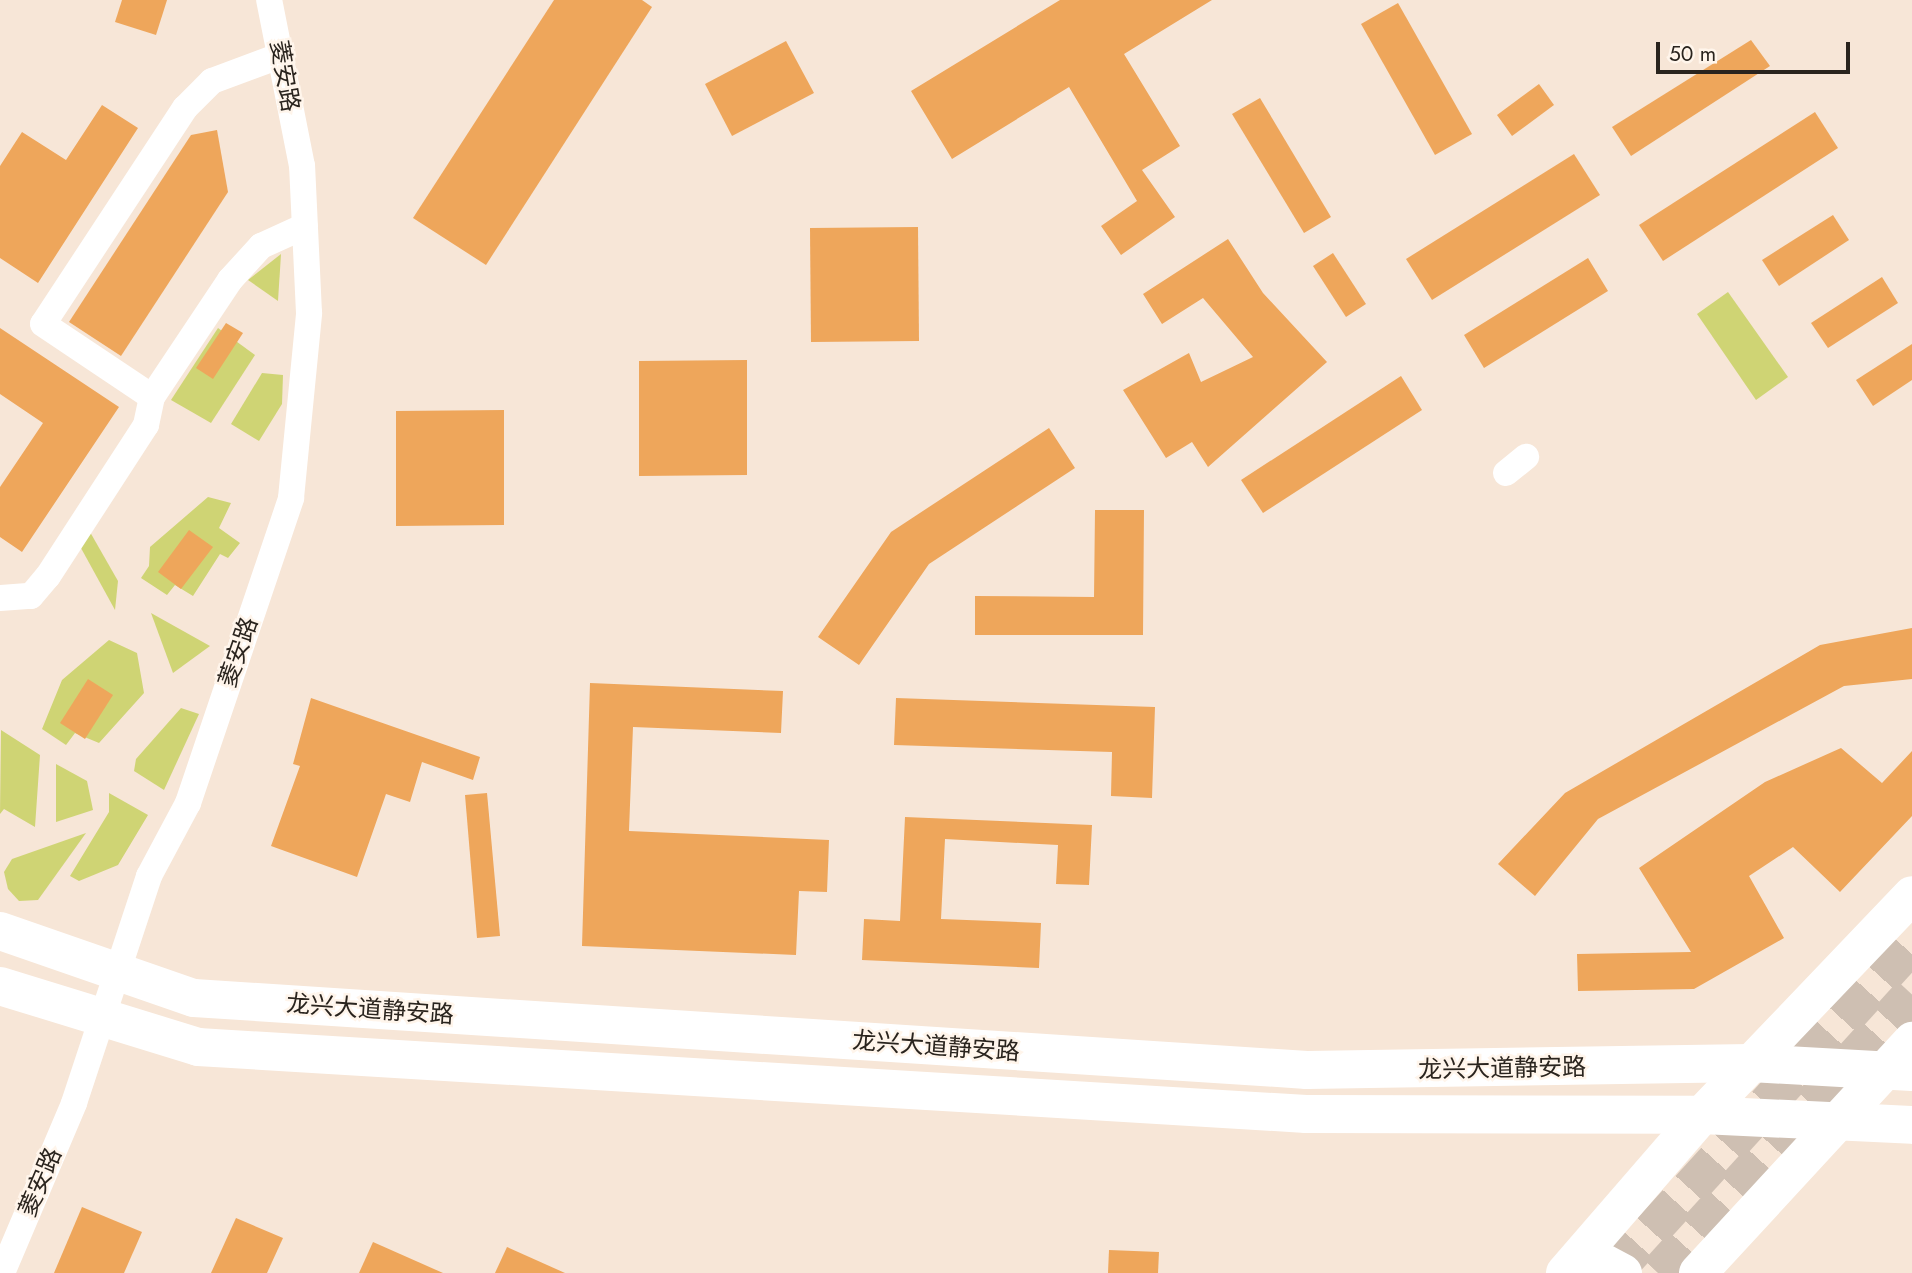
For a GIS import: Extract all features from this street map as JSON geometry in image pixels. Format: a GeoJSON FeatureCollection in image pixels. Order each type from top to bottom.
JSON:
{"type":"FeatureCollection","features":[{"type":"Feature","properties":{"kind":"main road"},"geometry":{"type":"LineString","coordinates":[[1573,1265],[1702,1115],[1912,895]]}},
{"type":"Feature","properties":{"kind":"main road","name":"龙兴大道静安路"},"geometry":{"type":"LineString","coordinates":[[0,931],[114,973],[194,998],[1307,1070],[1751,1063],[1898,1071]]}},
{"type":"Feature","properties":{"kind":"main road","name":"龙兴大道静安路"},"geometry":{"type":"LineString","coordinates":[[0,986],[98,1022],[198,1047],[1292,1113],[1702,1115],[1912,1125]]}},
{"type":"Feature","properties":{"kind":"main road"},"geometry":{"type":"LineString","coordinates":[[1698,1273],[1837,1122],[1898,1071],[1912,1041]]}},
{"type":"Feature","properties":{"kind":"main road"},"geometry":{"type":"LineString","coordinates":[[1573,1265],[1593,1257],[1623,1273]]}},
{"type":"Feature","properties":{"kind":"street","name":"菱安路"},"geometry":{"type":"LineString","coordinates":[[2,1273],[74,1103],[114,973],[149,876],[188,803],[291,498],[309,313],[302,166],[269,0]]}},
{"type":"Feature","properties":{"kind":"street"},"geometry":{"type":"LineString","coordinates":[[152,397],[43,324],[185,108],[212,81],[282,55]]}},
{"type":"Feature","properties":{"kind":"street"},"geometry":{"type":"LineString","coordinates":[[0,598],[31,597],[48,576],[146,425],[152,397],[245,263],[261,246],[305,226]]}},
{"type":"Feature","properties":{"kind":"green space"},"geometry":{"type":"Polygon","coordinates":[[[281,254],[278,301],[248,280],[281,254]]]}},
{"type":"Feature","properties":{"kind":"green space"},"geometry":{"type":"Polygon","coordinates":[[[1728,292],[1788,377],[1756,400],[1697,314],[1728,292]]]}},
{"type":"Feature","properties":{"kind":"green space"},"geometry":{"type":"Polygon","coordinates":[[[218,328],[255,355],[211,423],[171,400],[218,328]]]}},
{"type":"Feature","properties":{"kind":"green space"},"geometry":{"type":"Polygon","coordinates":[[[262,373],[283,375],[282,404],[259,441],[231,424],[262,373]]]}},
{"type":"Feature","properties":{"kind":"green space"},"geometry":{"type":"Polygon","coordinates":[[[208,497],[231,503],[219,528],[240,543],[228,558],[220,554],[193,596],[175,585],[167,595],[141,578],[149,566],[150,547],[208,497]]]}},
{"type":"Feature","properties":{"kind":"green space"},"geometry":{"type":"Polygon","coordinates":[[[86,525],[118,581],[115,610],[76,539],[86,525]]]}},
{"type":"Feature","properties":{"kind":"green space"},"geometry":{"type":"Polygon","coordinates":[[[151,613],[210,646],[173,673],[151,613]]]}},
{"type":"Feature","properties":{"kind":"green space"},"geometry":{"type":"Polygon","coordinates":[[[109,640],[137,653],[144,693],[99,743],[75,733],[66,745],[42,729],[62,680],[109,640]]]}},
{"type":"Feature","properties":{"kind":"green space"},"geometry":{"type":"Polygon","coordinates":[[[181,708],[199,714],[164,790],[134,771],[136,759],[181,708]]]}},
{"type":"Feature","properties":{"kind":"green space"},"geometry":{"type":"Polygon","coordinates":[[[1,730],[40,755],[35,827],[4,809],[0,814],[1,730]]]}},
{"type":"Feature","properties":{"kind":"green space"},"geometry":{"type":"Polygon","coordinates":[[[56,764],[87,781],[93,810],[56,822],[56,764]]]}},
{"type":"Feature","properties":{"kind":"green space"},"geometry":{"type":"Polygon","coordinates":[[[109,793],[148,815],[118,865],[79,881],[70,876],[109,812],[109,793]]]}},
{"type":"Feature","properties":{"kind":"green space"},"geometry":{"type":"Polygon","coordinates":[[[86,833],[38,900],[19,901],[8,889],[4,872],[12,859],[86,833]]]}},
{"type":"Feature","properties":{"kind":"building"},"geometry":{"type":"Polygon","coordinates":[[[122,0],[167,0],[156,35],[115,22],[122,0]]]}},
{"type":"Feature","properties":{"kind":"building"},"geometry":{"type":"Polygon","coordinates":[[[554,0],[642,0],[652,7],[486,265],[413,218],[554,0]]]}},
{"type":"Feature","properties":{"kind":"building"},"geometry":{"type":"Polygon","coordinates":[[[1060,0],[1212,0],[1124,54],[1180,146],[1142,170],[1175,217],[1121,255],[1101,226],[1137,201],[1069,87],[952,159],[911,91],[1060,0]]]}},
{"type":"Feature","properties":{"kind":"building"},"geometry":{"type":"Polygon","coordinates":[[[1398,3],[1472,134],[1435,155],[1361,24],[1398,3]]]}},
{"type":"Feature","properties":{"kind":"building"},"geometry":{"type":"Polygon","coordinates":[[[1751,40],[1770,66],[1631,156],[1612,127],[1751,40]]]}},
{"type":"Feature","properties":{"kind":"building"},"geometry":{"type":"Polygon","coordinates":[[[786,41],[814,93],[732,136],[705,84],[786,41]]]}},
{"type":"Feature","properties":{"kind":"building"},"geometry":{"type":"Polygon","coordinates":[[[1539,84],[1554,105],[1512,136],[1497,115],[1539,84]]]}},
{"type":"Feature","properties":{"kind":"building"},"geometry":{"type":"Polygon","coordinates":[[[1260,98],[1331,217],[1304,233],[1232,114],[1260,98]]]}},
{"type":"Feature","properties":{"kind":"building"},"geometry":{"type":"Polygon","coordinates":[[[102,105],[138,128],[38,283],[0,258],[0,166],[22,132],[66,160],[102,105]]]}},
{"type":"Feature","properties":{"kind":"building"},"geometry":{"type":"Polygon","coordinates":[[[1815,112],[1838,148],[1663,261],[1639,225],[1815,112]]]}},
{"type":"Feature","properties":{"kind":"building"},"geometry":{"type":"Polygon","coordinates":[[[217,130],[228,192],[121,356],[69,322],[191,135],[217,130]]]}},
{"type":"Feature","properties":{"kind":"building"},"geometry":{"type":"Polygon","coordinates":[[[1574,154],[1600,195],[1432,300],[1406,259],[1574,154]]]}},
{"type":"Feature","properties":{"kind":"building"},"geometry":{"type":"Polygon","coordinates":[[[1833,215],[1849,240],[1779,286],[1762,260],[1833,215]]]}},
{"type":"Feature","properties":{"kind":"building"},"geometry":{"type":"Polygon","coordinates":[[[918,227],[919,341],[811,342],[810,228],[918,227]]]}},
{"type":"Feature","properties":{"kind":"building"},"geometry":{"type":"Polygon","coordinates":[[[1228,239],[1263,293],[1327,362],[1208,467],[1192,442],[1166,458],[1123,390],[1189,353],[1201,382],[1253,357],[1203,298],[1162,324],[1143,294],[1228,239]]]}},
{"type":"Feature","properties":{"kind":"building"},"geometry":{"type":"Polygon","coordinates":[[[1333,253],[1366,304],[1346,317],[1313,266],[1333,253]]]}},
{"type":"Feature","properties":{"kind":"building"},"geometry":{"type":"Polygon","coordinates":[[[1588,258],[1608,291],[1484,368],[1464,335],[1588,258]]]}},
{"type":"Feature","properties":{"kind":"building"},"geometry":{"type":"Polygon","coordinates":[[[1882,277],[1898,303],[1828,348],[1811,323],[1882,277]]]}},
{"type":"Feature","properties":{"kind":"building"},"geometry":{"type":"Polygon","coordinates":[[[226,323],[243,333],[213,379],[196,368],[226,323]]]}},
{"type":"Feature","properties":{"kind":"building"},"geometry":{"type":"Polygon","coordinates":[[[0,328],[119,407],[22,552],[0,537],[0,487],[43,423],[0,394],[0,328]]]}},
{"type":"Feature","properties":{"kind":"building"},"geometry":{"type":"Polygon","coordinates":[[[1912,344],[1912,380],[1873,406],[1856,380],[1912,344]]]}},
{"type":"Feature","properties":{"kind":"building"},"geometry":{"type":"Polygon","coordinates":[[[747,360],[747,475],[639,476],[639,361],[747,360]]]}},
{"type":"Feature","properties":{"kind":"building"},"geometry":{"type":"Polygon","coordinates":[[[1401,376],[1422,410],[1263,513],[1241,480],[1401,376]]]}},
{"type":"Feature","properties":{"kind":"building"},"geometry":{"type":"Polygon","coordinates":[[[504,410],[504,525],[396,526],[396,411],[504,410]]]}},
{"type":"Feature","properties":{"kind":"building"},"geometry":{"type":"Polygon","coordinates":[[[1049,428],[1075,468],[929,564],[859,665],[818,637],[891,532],[1049,428]]]}},
{"type":"Feature","properties":{"kind":"building"},"geometry":{"type":"Polygon","coordinates":[[[1095,510],[1144,510],[1143,635],[975,635],[975,596],[1094,597],[1095,510]]]}},
{"type":"Feature","properties":{"kind":"building"},"geometry":{"type":"Polygon","coordinates":[[[189,530],[213,547],[181,589],[158,572],[189,530]]]}},
{"type":"Feature","properties":{"kind":"building"},"geometry":{"type":"Polygon","coordinates":[[[1912,628],[1912,679],[1844,686],[1598,819],[1535,896],[1498,864],[1565,793],[1820,645],[1912,628]]]}},
{"type":"Feature","properties":{"kind":"building"},"geometry":{"type":"Polygon","coordinates":[[[88,679],[113,695],[85,739],[60,723],[88,679]]]}},
{"type":"Feature","properties":{"kind":"building"},"geometry":{"type":"Polygon","coordinates":[[[590,683],[783,691],[781,733],[633,727],[629,831],[829,840],[827,892],[799,891],[796,955],[582,946],[590,683]]]}},
{"type":"Feature","properties":{"kind":"building"},"geometry":{"type":"Polygon","coordinates":[[[311,698],[480,757],[473,780],[422,762],[410,802],[386,794],[357,877],[271,846],[300,766],[293,764],[311,698]]]}},
{"type":"Feature","properties":{"kind":"building"},"geometry":{"type":"Polygon","coordinates":[[[896,698],[1155,707],[1152,798],[1111,796],[1112,752],[894,745],[896,698]]]}},
{"type":"Feature","properties":{"kind":"building"},"geometry":{"type":"Polygon","coordinates":[[[1841,748],[1882,783],[1912,751],[1912,816],[1840,892],[1793,847],[1749,876],[1784,938],[1694,989],[1578,991],[1577,954],[1691,952],[1639,868],[1765,782],[1841,748]]]}},
{"type":"Feature","properties":{"kind":"building"},"geometry":{"type":"Polygon","coordinates":[[[487,793],[500,936],[477,938],[465,795],[487,793]]]}},
{"type":"Feature","properties":{"kind":"building"},"geometry":{"type":"Polygon","coordinates":[[[905,817],[1092,825],[1089,885],[1056,884],[1058,845],[945,839],[941,919],[1041,923],[1039,968],[862,960],[864,919],[900,921],[905,817]]]}},
{"type":"Feature","properties":{"kind":"building"},"geometry":{"type":"Polygon","coordinates":[[[82,1207],[142,1232],[124,1273],[54,1273],[82,1207]]]}},
{"type":"Feature","properties":{"kind":"building"},"geometry":{"type":"Polygon","coordinates":[[[236,1218],[283,1238],[267,1273],[211,1273],[236,1218]]]}},
{"type":"Feature","properties":{"kind":"building"},"geometry":{"type":"Polygon","coordinates":[[[373,1242],[443,1273],[359,1273],[373,1242]]]}},
{"type":"Feature","properties":{"kind":"building"},"geometry":{"type":"Polygon","coordinates":[[[507,1247],[565,1273],[495,1273],[507,1247]]]}},
{"type":"Feature","properties":{"kind":"building"},"geometry":{"type":"Polygon","coordinates":[[[1109,1250],[1159,1252],[1158,1273],[1108,1273],[1109,1250]]]}},
{"type":"Feature","properties":{"kind":"tunnel"},"geometry":{"type":"LineString","coordinates":[[1613,1273],[1912,944]]}},
{"type":"Feature","properties":{"kind":"tunnel"},"geometry":{"type":"LineString","coordinates":[[1658,1273],[1912,994]]}}]}
